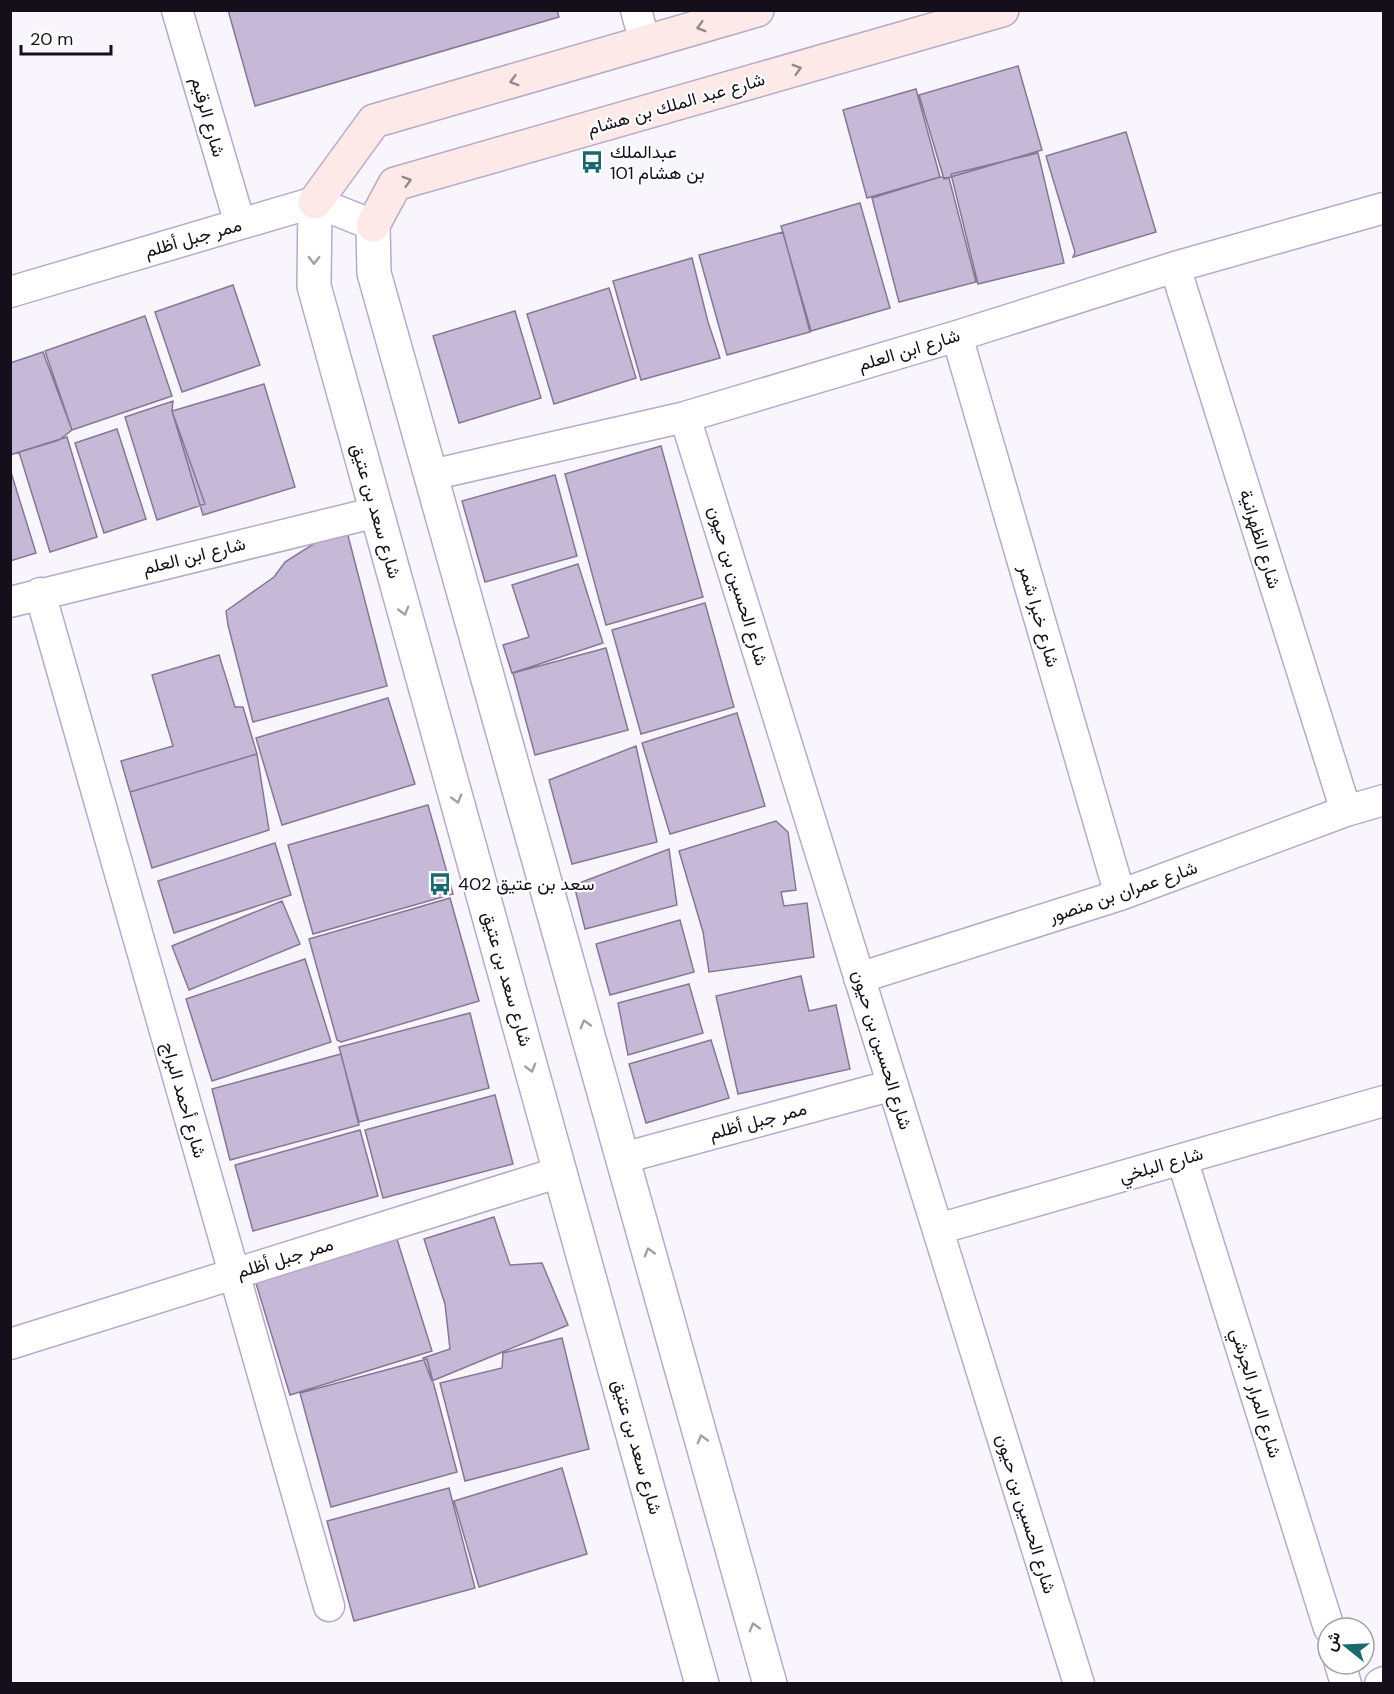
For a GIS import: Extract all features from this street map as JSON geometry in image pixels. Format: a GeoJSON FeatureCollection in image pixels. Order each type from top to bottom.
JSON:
{"type":"FeatureCollection","features":[{"type":"Feature","properties":{"kind":"main road"},"geometry":{"type":"LineString","coordinates":[[315,202],[374,121],[757,10]]}},
{"type":"Feature","properties":{"kind":"main road","name":"شارع عبد الملك بن هشام"},"geometry":{"type":"LineString","coordinates":[[373,225],[396,184],[1002,10]]}},
{"type":"Feature","properties":{"kind":"street","name":"شارع الرقيم"},"geometry":{"type":"LineString","coordinates":[[177,10],[240,224]]}},
{"type":"Feature","properties":{"kind":"street"},"geometry":{"type":"LineString","coordinates":[[636,10],[645,43]]}},
{"type":"Feature","properties":{"kind":"street","name":"ممر جبل أظلم"},"geometry":{"type":"LineString","coordinates":[[10,292],[315,202]]}},
{"type":"Feature","properties":{"kind":"street"},"geometry":{"type":"LineString","coordinates":[[315,202],[373,225],[374,273],[770,1683]]}},
{"type":"Feature","properties":{"kind":"street","name":"شارع سعد بن عتيق"},"geometry":{"type":"LineString","coordinates":[[315,202],[314,286],[702,1683]]}},
{"type":"Feature","properties":{"kind":"street","name":"شارع ابن العلم"},"geometry":{"type":"LineString","coordinates":[[431,476],[685,417],[957,336],[1175,267],[1383,208]]}},
{"type":"Feature","properties":{"kind":"street","name":"شارع الظهرانية"},"geometry":{"type":"LineString","coordinates":[[1175,267],[1346,811]]}},
{"type":"Feature","properties":{"kind":"street","name":"شارع خبرا شمر"},"geometry":{"type":"LineString","coordinates":[[957,336],[1120,895]]}},
{"type":"Feature","properties":{"kind":"street","name":"شارع الحسين بن حيون"},"geometry":{"type":"LineString","coordinates":[[685,417],[1079,1683]]}},
{"type":"Feature","properties":{"kind":"street","name":"شارع ابن العلم"},"geometry":{"type":"LineString","coordinates":[[10,602],[377,512]]}},
{"type":"Feature","properties":{"kind":"street","name":"شارع أحمد البراج"},"geometry":{"type":"LineString","coordinates":[[40,593],[329,1606]]}},
{"type":"Feature","properties":{"kind":"street","name":"شارع عمران بن منصور"},"geometry":{"type":"LineString","coordinates":[[859,978],[1120,895],[1346,811],[1383,800]]}},
{"type":"Feature","properties":{"kind":"street","name":"ممر جبل أظلم"},"geometry":{"type":"LineString","coordinates":[[622,1158],[893,1085]]}},
{"type":"Feature","properties":{"kind":"street","name":"شارع البلخي"},"geometry":{"type":"LineString","coordinates":[[938,1230],[1383,1101]]}},
{"type":"Feature","properties":{"kind":"street","name":"شارع المرار الجرشي"},"geometry":{"type":"LineString","coordinates":[[1182,1159],[1325,1616]]}},
{"type":"Feature","properties":{"kind":"street","name":"ممر جبل أظلم"},"geometry":{"type":"LineString","coordinates":[[10,1344],[560,1172]]}},
{"type":"Feature","properties":{"kind":"building"},"geometry":{"type":"Polygon","coordinates":[[[228,10],[557,10],[559,17],[255,106],[228,10]]]}},
{"type":"Feature","properties":{"kind":"building"},"geometry":{"type":"Polygon","coordinates":[[[1018,66],[1042,150],[944,179],[919,95],[1018,66]]]}},
{"type":"Feature","properties":{"kind":"building"},"geometry":{"type":"Polygon","coordinates":[[[916,89],[940,177],[867,198],[843,110],[916,89]]]}},
{"type":"Feature","properties":{"kind":"building"},"geometry":{"type":"Polygon","coordinates":[[[1126,132],[1156,232],[1073,257],[1075,252],[1046,156],[1126,132]]]}},
{"type":"Feature","properties":{"kind":"building"},"geometry":{"type":"Polygon","coordinates":[[[1038,153],[1064,263],[978,284],[951,174],[1038,153]]]}},
{"type":"Feature","properties":{"kind":"building"},"geometry":{"type":"Polygon","coordinates":[[[940,177],[949,178],[976,282],[899,302],[872,198],[940,177]]]}},
{"type":"Feature","properties":{"kind":"building"},"geometry":{"type":"Polygon","coordinates":[[[860,203],[890,308],[811,331],[781,226],[860,203]]]}},
{"type":"Feature","properties":{"kind":"building"},"geometry":{"type":"Polygon","coordinates":[[[783,232],[810,332],[727,355],[699,255],[783,232]]]}},
{"type":"Feature","properties":{"kind":"building"},"geometry":{"type":"Polygon","coordinates":[[[692,258],[708,322],[720,358],[641,380],[613,281],[692,258]]]}},
{"type":"Feature","properties":{"kind":"building"},"geometry":{"type":"Polygon","coordinates":[[[233,285],[260,365],[182,392],[155,312],[233,285]]]}},
{"type":"Feature","properties":{"kind":"building"},"geometry":{"type":"Polygon","coordinates":[[[609,288],[636,378],[554,404],[527,314],[609,288]]]}},
{"type":"Feature","properties":{"kind":"building"},"geometry":{"type":"Polygon","coordinates":[[[515,311],[541,398],[459,423],[433,336],[515,311]]]}},
{"type":"Feature","properties":{"kind":"building"},"geometry":{"type":"Polygon","coordinates":[[[145,316],[172,396],[72,430],[45,351],[145,316]]]}},
{"type":"Feature","properties":{"kind":"building"},"geometry":{"type":"Polygon","coordinates":[[[43,352],[72,430],[59,440],[10,455],[10,363],[43,352]]]}},
{"type":"Feature","properties":{"kind":"building"},"geometry":{"type":"Polygon","coordinates":[[[264,384],[295,487],[203,515],[172,411],[264,384]]]}},
{"type":"Feature","properties":{"kind":"building"},"geometry":{"type":"Polygon","coordinates":[[[173,401],[172,411],[205,504],[157,520],[125,417],[173,401]]]}},
{"type":"Feature","properties":{"kind":"building"},"geometry":{"type":"Polygon","coordinates":[[[117,429],[146,519],[104,533],[75,443],[117,429]]]}},
{"type":"Feature","properties":{"kind":"building"},"geometry":{"type":"Polygon","coordinates":[[[67,437],[97,537],[50,552],[19,452],[67,437]]]}},
{"type":"Feature","properties":{"kind":"building"},"geometry":{"type":"Polygon","coordinates":[[[661,446],[703,597],[606,625],[565,474],[661,446]]]}},
{"type":"Feature","properties":{"kind":"building"},"geometry":{"type":"Polygon","coordinates":[[[10,469],[36,553],[10,561],[10,469]]]}},
{"type":"Feature","properties":{"kind":"building"},"geometry":{"type":"Polygon","coordinates":[[[555,475],[577,556],[485,582],[462,501],[555,475]]]}},
{"type":"Feature","properties":{"kind":"building"},"geometry":{"type":"Polygon","coordinates":[[[345,524],[387,686],[253,722],[226,611],[274,577],[285,562],[345,524]]]}},
{"type":"Feature","properties":{"kind":"building"},"geometry":{"type":"Polygon","coordinates":[[[578,564],[603,643],[512,673],[503,645],[529,637],[512,585],[578,564]]]}},
{"type":"Feature","properties":{"kind":"building"},"geometry":{"type":"Polygon","coordinates":[[[705,603],[734,707],[641,734],[612,630],[705,603]]]}},
{"type":"Feature","properties":{"kind":"building"},"geometry":{"type":"Polygon","coordinates":[[[606,648],[628,730],[535,755],[513,673],[606,648]]]}},
{"type":"Feature","properties":{"kind":"building"},"geometry":{"type":"Polygon","coordinates":[[[219,655],[235,707],[243,707],[257,754],[130,792],[121,761],[173,746],[152,675],[219,655]]]}},
{"type":"Feature","properties":{"kind":"building"},"geometry":{"type":"Polygon","coordinates":[[[388,698],[415,784],[282,825],[256,738],[388,698]]]}},
{"type":"Feature","properties":{"kind":"building"},"geometry":{"type":"Polygon","coordinates":[[[737,713],[765,806],[670,834],[642,743],[737,713]]]}},
{"type":"Feature","properties":{"kind":"building"},"geometry":{"type":"Polygon","coordinates":[[[636,746],[657,842],[572,864],[549,780],[636,746]]]}},
{"type":"Feature","properties":{"kind":"building"},"geometry":{"type":"Polygon","coordinates":[[[257,754],[269,830],[152,868],[130,792],[257,754]]]}},
{"type":"Feature","properties":{"kind":"building"},"geometry":{"type":"Polygon","coordinates":[[[428,805],[453,894],[313,934],[288,845],[428,805]]]}},
{"type":"Feature","properties":{"kind":"building"},"geometry":{"type":"Polygon","coordinates":[[[776,821],[788,832],[796,890],[781,892],[784,906],[807,903],[814,957],[709,972],[703,932],[679,851],[776,821]]]}},
{"type":"Feature","properties":{"kind":"building"},"geometry":{"type":"Polygon","coordinates":[[[275,843],[291,895],[174,933],[158,881],[275,843]]]}},
{"type":"Feature","properties":{"kind":"building"},"geometry":{"type":"Polygon","coordinates":[[[669,849],[677,905],[585,929],[574,885],[669,849]]]}},
{"type":"Feature","properties":{"kind":"building"},"geometry":{"type":"Polygon","coordinates":[[[450,898],[479,1001],[341,1042],[337,1040],[309,939],[450,898]]]}},
{"type":"Feature","properties":{"kind":"building"},"geometry":{"type":"Polygon","coordinates":[[[282,901],[300,944],[189,990],[172,946],[282,901]]]}},
{"type":"Feature","properties":{"kind":"building"},"geometry":{"type":"Polygon","coordinates":[[[680,920],[694,972],[610,995],[596,944],[680,920]]]}},
{"type":"Feature","properties":{"kind":"building"},"geometry":{"type":"Polygon","coordinates":[[[305,959],[331,1042],[212,1081],[186,999],[305,959]]]}},
{"type":"Feature","properties":{"kind":"building"},"geometry":{"type":"Polygon","coordinates":[[[801,976],[809,1011],[836,1005],[850,1069],[738,1094],[716,996],[801,976]]]}},
{"type":"Feature","properties":{"kind":"building"},"geometry":{"type":"Polygon","coordinates":[[[689,984],[703,1033],[628,1055],[618,1003],[689,984]]]}},
{"type":"Feature","properties":{"kind":"building"},"geometry":{"type":"Polygon","coordinates":[[[470,1013],[489,1088],[359,1122],[339,1047],[470,1013]]]}},
{"type":"Feature","properties":{"kind":"building"},"geometry":{"type":"Polygon","coordinates":[[[711,1040],[729,1098],[646,1123],[629,1064],[711,1040]]]}},
{"type":"Feature","properties":{"kind":"building"},"geometry":{"type":"Polygon","coordinates":[[[341,1054],[359,1125],[230,1160],[212,1089],[341,1054]]]}},
{"type":"Feature","properties":{"kind":"building"},"geometry":{"type":"Polygon","coordinates":[[[495,1095],[513,1164],[383,1198],[365,1130],[495,1095]]]}},
{"type":"Feature","properties":{"kind":"building"},"geometry":{"type":"Polygon","coordinates":[[[360,1130],[378,1196],[253,1231],[235,1165],[360,1130]]]}},
{"type":"Feature","properties":{"kind":"building"},"geometry":{"type":"Polygon","coordinates":[[[494,1217],[510,1265],[542,1263],[568,1325],[432,1381],[423,1358],[450,1349],[445,1304],[424,1239],[494,1217]]]}},
{"type":"Feature","properties":{"kind":"building"},"geometry":{"type":"Polygon","coordinates":[[[396,1236],[432,1351],[290,1395],[255,1280],[396,1236]]]}},
{"type":"Feature","properties":{"kind":"building"},"geometry":{"type":"Polygon","coordinates":[[[562,1338],[589,1449],[465,1481],[440,1383],[502,1368],[503,1353],[562,1338]]]}},
{"type":"Feature","properties":{"kind":"building"},"geometry":{"type":"Polygon","coordinates":[[[427,1359],[457,1472],[331,1507],[300,1393],[427,1359]]]}},
{"type":"Feature","properties":{"kind":"building"},"geometry":{"type":"Polygon","coordinates":[[[562,1468],[587,1554],[479,1587],[454,1501],[562,1468]]]}},
{"type":"Feature","properties":{"kind":"building"},"geometry":{"type":"Polygon","coordinates":[[[449,1488],[475,1588],[354,1621],[327,1521],[449,1488]]]}},
{"type":"Feature","properties":{"kind":"place","name":"عبدالملك بن هشام 101"},"geometry":{"type":"Point","coordinates":[592,162]}},
{"type":"Feature","properties":{"kind":"place","name":"سعد بن عتيق 402"},"geometry":{"type":"Point","coordinates":[440,884]}}]}
